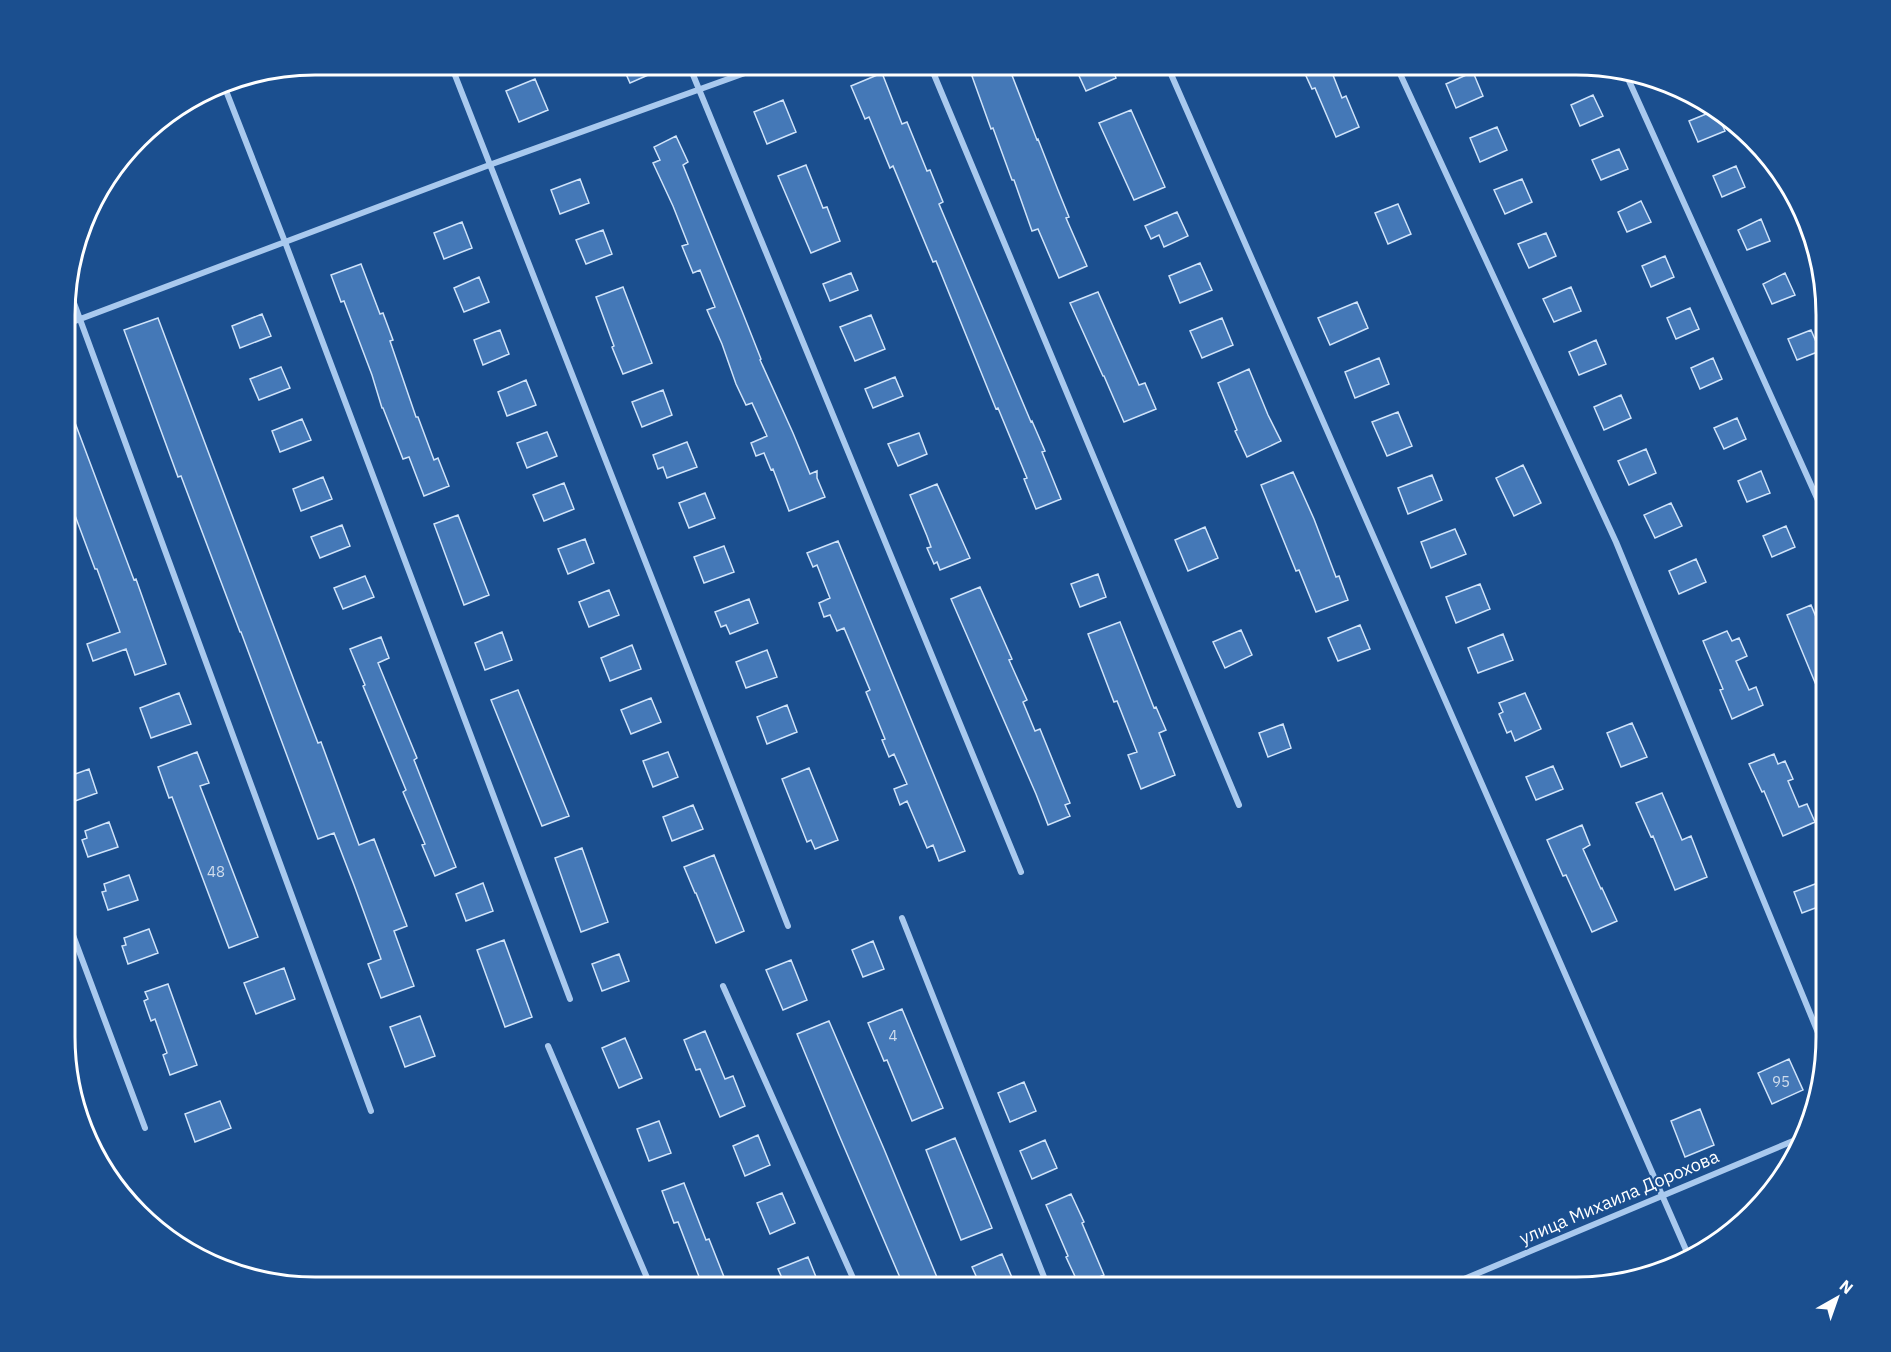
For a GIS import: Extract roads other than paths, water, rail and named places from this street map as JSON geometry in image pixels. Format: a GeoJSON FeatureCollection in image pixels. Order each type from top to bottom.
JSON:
{"type":"FeatureCollection","features":[{"type":"Feature","properties":{"kind":"street"},"geometry":{"type":"LineString","coordinates":[[456,75],[788,926]]}},
{"type":"Feature","properties":{"kind":"street"},"geometry":{"type":"LineString","coordinates":[[693,75],[1021,872]]}},
{"type":"Feature","properties":{"kind":"street"},"geometry":{"type":"LineString","coordinates":[[75,321],[492,164],[737,75]]}},
{"type":"Feature","properties":{"kind":"street"},"geometry":{"type":"LineString","coordinates":[[934,75],[1239,805]]}},
{"type":"Feature","properties":{"kind":"street"},"geometry":{"type":"LineString","coordinates":[[1171,75],[1686,1250]]}},
{"type":"Feature","properties":{"kind":"street"},"geometry":{"type":"LineString","coordinates":[[1401,75],[1616,542],[1816,1028]]}},
{"type":"Feature","properties":{"kind":"street"},"geometry":{"type":"LineString","coordinates":[[1629,81],[1816,496]]}},
{"type":"Feature","properties":{"kind":"street"},"geometry":{"type":"LineString","coordinates":[[227,92],[570,999]]}},
{"type":"Feature","properties":{"kind":"street"},"geometry":{"type":"LineString","coordinates":[[76,307],[371,1112]]}},
{"type":"Feature","properties":{"kind":"street"},"geometry":{"type":"LineString","coordinates":[[902,918],[1044,1277]]}},
{"type":"Feature","properties":{"kind":"street"},"geometry":{"type":"LineString","coordinates":[[75,940],[145,1128]]}},
{"type":"Feature","properties":{"kind":"street"},"geometry":{"type":"LineString","coordinates":[[723,986],[853,1277]]}},
{"type":"Feature","properties":{"kind":"street"},"geometry":{"type":"LineString","coordinates":[[548,1046],[647,1277]]}},
{"type":"Feature","properties":{"kind":"street","name":"улица Михаила Дорохова"},"geometry":{"type":"LineString","coordinates":[[1470,1277],[1792,1141]]}}]}
